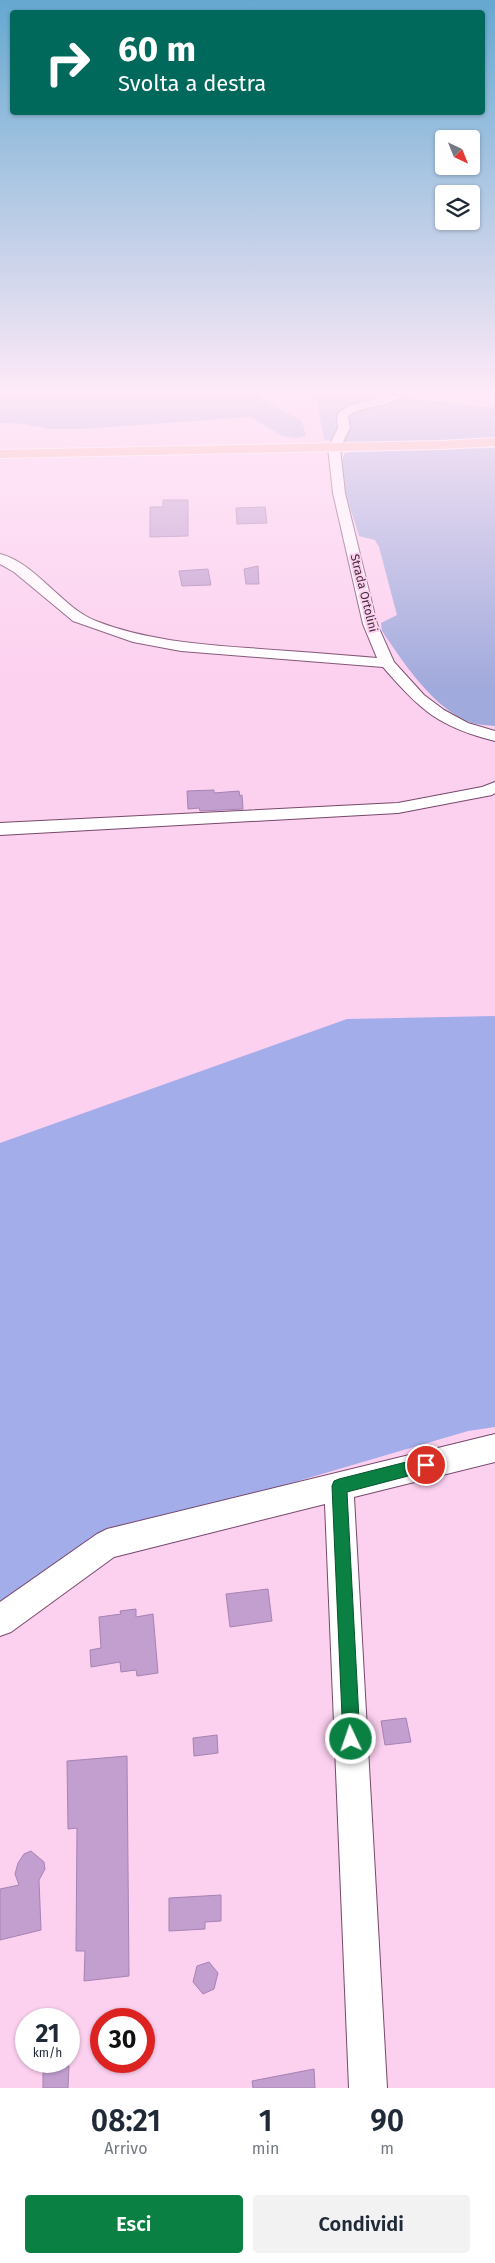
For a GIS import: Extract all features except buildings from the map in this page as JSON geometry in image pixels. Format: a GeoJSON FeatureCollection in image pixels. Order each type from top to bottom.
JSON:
{"type":"FeatureCollection","features":[{"type":"Feature","properties":{"kind":"street","name":"Strada Ortolini"},"geometry":{"type":"LineString","coordinates":[[339,492],[370,624],[387,663],[418,698],[438,713],[462,726],[495,736]]}},
{"type":"Feature","properties":{"kind":"street"},"geometry":{"type":"LineString","coordinates":[[0,558],[19,570],[78,618],[138,640],[181,647],[387,663]]}},
{"type":"Feature","properties":{"kind":"street"},"geometry":{"type":"LineString","coordinates":[[0,828],[398,808],[486,791],[495,787]]}},
{"type":"Feature","properties":{"kind":"street"},"geometry":{"type":"LineString","coordinates":[[0,1621],[107,1544],[495,1448]]}},
{"type":"Feature","properties":{"kind":"street"},"geometry":{"type":"LineString","coordinates":[[339,1486],[368,2088]]}},
{"type":"Feature","properties":{"kind":"shaded area"},"geometry":{"type":"Polygon","coordinates":[[[495,492],[495,726],[472,723],[445,707],[421,684],[382,631],[381,623],[397,615],[379,547],[375,540],[359,536],[346,493],[495,492]]]}},
{"type":"Feature","properties":{"kind":"shaded area"},"geometry":{"type":"Polygon","coordinates":[[[495,1016],[495,1427],[468,1431],[101,1539],[0,1601],[0,1143],[347,1019],[495,1016]]]}},
{"type":"Feature","properties":{"kind":"route"},"geometry":{"type":"LineString","coordinates":[[351,1739],[339,1486],[426,1465]]}}]}
